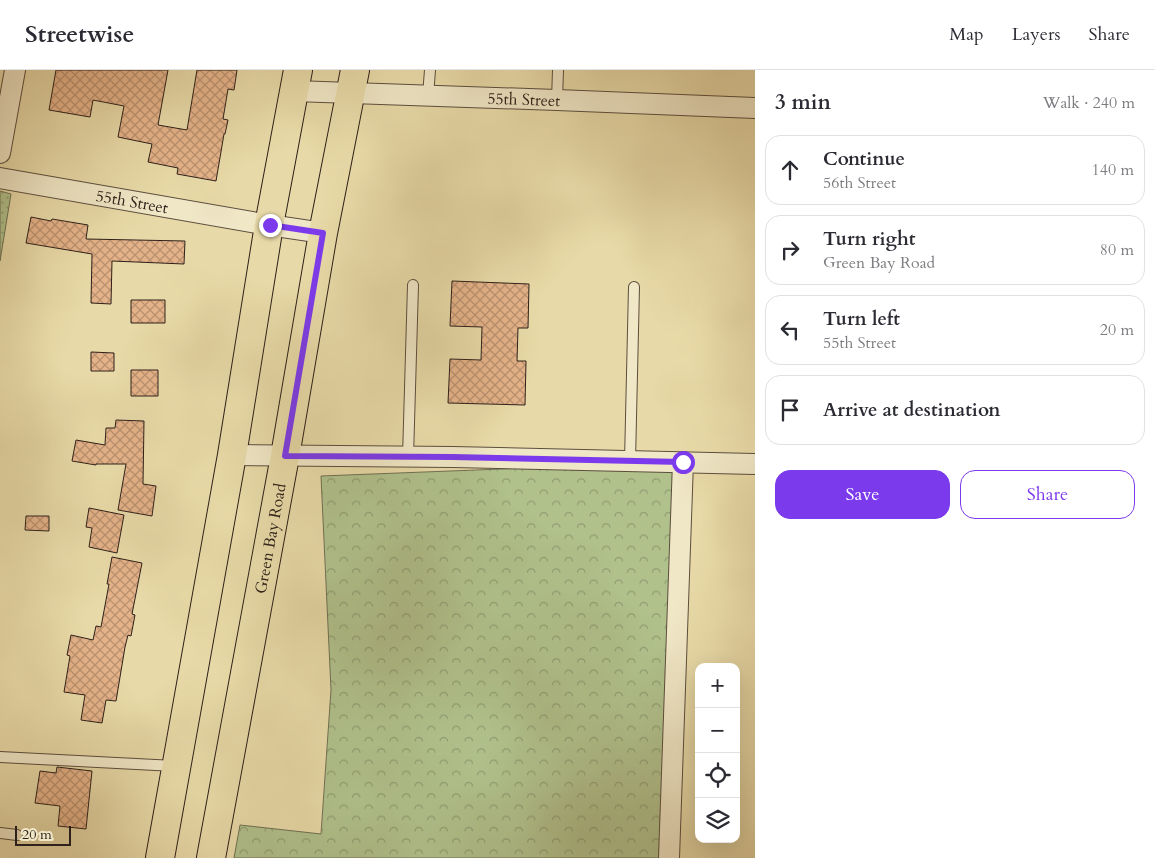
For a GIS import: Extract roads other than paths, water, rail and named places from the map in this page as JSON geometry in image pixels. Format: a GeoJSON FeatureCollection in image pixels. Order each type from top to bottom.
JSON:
{"type":"FeatureCollection","features":[{"type":"Feature","properties":{"kind":"main road"},"geometry":{"type":"LineString","coordinates":[[160,858],[296,81]]}},
{"type":"Feature","properties":{"kind":"main road","name":"Green Bay Road"},"geometry":{"type":"LineString","coordinates":[[211,858],[285,456],[323,233],[353,81]]}},
{"type":"Feature","properties":{"kind":"street"},"geometry":{"type":"LineString","coordinates":[[0,153],[15,70]]}},
{"type":"Feature","properties":{"kind":"street","name":"55th Street"},"geometry":{"type":"LineString","coordinates":[[296,81],[353,81],[428,96],[755,108]]}},
{"type":"Feature","properties":{"kind":"street","name":"55th Street"},"geometry":{"type":"LineString","coordinates":[[0,178],[323,233]]}},
{"type":"Feature","properties":{"kind":"street"},"geometry":{"type":"LineString","coordinates":[[232,455],[755,464]]}},
{"type":"Feature","properties":{"kind":"street"},"geometry":{"type":"LineString","coordinates":[[669,858],[683,462]]}},
{"type":"Feature","properties":{"kind":"lane"},"geometry":{"type":"LineString","coordinates":[[428,96],[430,70]]}},
{"type":"Feature","properties":{"kind":"lane"},"geometry":{"type":"LineString","coordinates":[[558,70],[558,100]]}},
{"type":"Feature","properties":{"kind":"lane"},"geometry":{"type":"LineString","coordinates":[[408,457],[413,285]]}},
{"type":"Feature","properties":{"kind":"lane"},"geometry":{"type":"LineString","coordinates":[[630,461],[634,287]]}},
{"type":"Feature","properties":{"kind":"lane"},"geometry":{"type":"LineString","coordinates":[[0,758],[176,766]]}},
{"type":"Feature","properties":{"kind":"lane"},"geometry":{"type":"LineString","coordinates":[[0,833],[17,835]]}}]}
